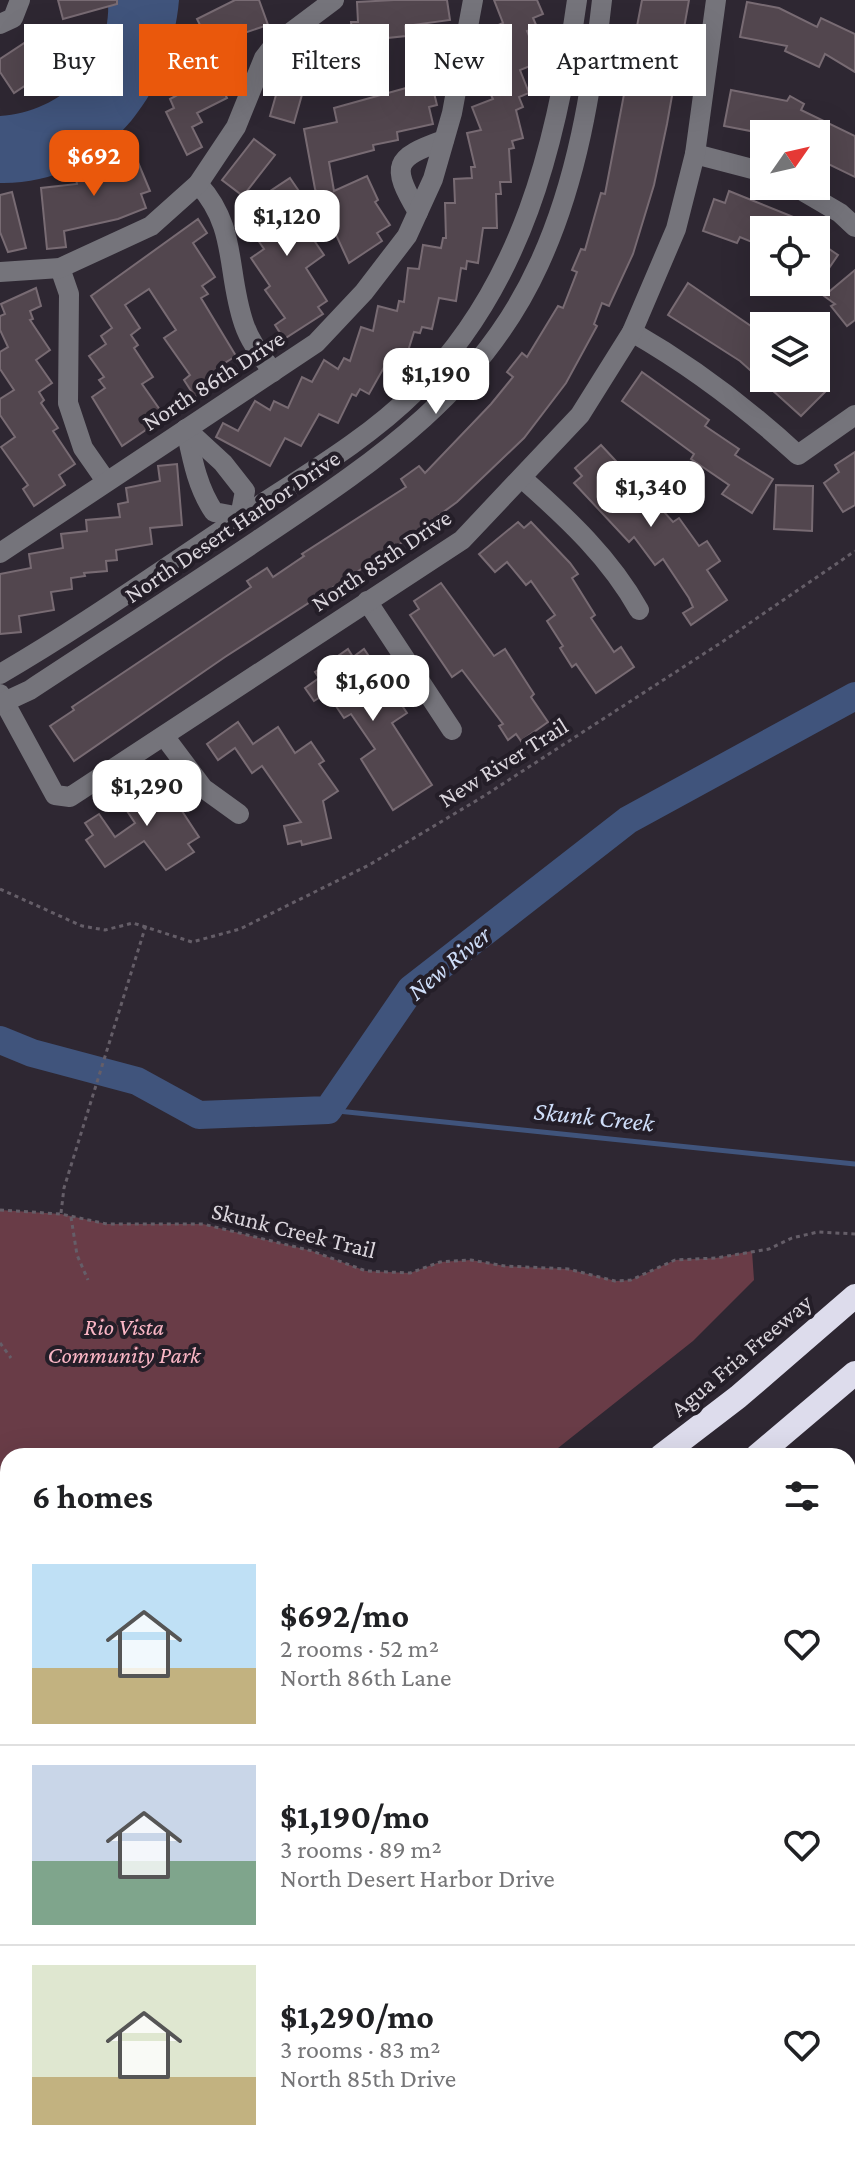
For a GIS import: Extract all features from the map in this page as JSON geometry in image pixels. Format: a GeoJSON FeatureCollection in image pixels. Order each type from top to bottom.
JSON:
{"type":"FeatureCollection","features":[{"type":"Feature","properties":{"kind":"highway","name":"Agua Fria Freeway"},"geometry":{"type":"LineString","coordinates":[[671,1448],[738,1397],[855,1296]]}},
{"type":"Feature","properties":{"kind":"highway"},"geometry":{"type":"LineString","coordinates":[[766,1448],[855,1373]]}},
{"type":"Feature","properties":{"kind":"street"},"geometry":{"type":"LineString","coordinates":[[0,24],[13,18],[20,0]]}},
{"type":"Feature","properties":{"kind":"street"},"geometry":{"type":"LineString","coordinates":[[0,272],[60,268],[151,226],[198,184],[236,127],[264,58],[274,45],[334,0]]}},
{"type":"Feature","properties":{"kind":"street","name":"North 86th Drive"},"geometry":{"type":"LineString","coordinates":[[0,553],[316,343],[364,292],[407,236],[418,212],[444,140],[473,0]]}},
{"type":"Feature","properties":{"kind":"street","name":"North Desert Harbor Drive"},"geometry":{"type":"LineString","coordinates":[[0,674],[357,439],[416,391],[449,352],[485,301],[517,245],[537,191],[560,101],[577,0]]}},
{"type":"Feature","properties":{"kind":"street","name":"North Desert Harbor Drive"},"geometry":{"type":"LineString","coordinates":[[1,700],[43,681],[374,462],[435,409],[471,370],[502,328],[539,266],[563,204],[586,104],[602,0]]}},
{"type":"Feature","properties":{"kind":"street","name":"North 85th Drive"},"geometry":{"type":"LineString","coordinates":[[1,700],[55,795],[70,797],[462,540],[523,479],[580,415],[632,332],[676,229],[695,154],[716,0]]}},
{"type":"Feature","properties":{"kind":"street"},"geometry":{"type":"LineString","coordinates":[[418,212],[402,188],[400,166],[404,158],[417,149],[444,140]]}},
{"type":"Feature","properties":{"kind":"street"},"geometry":{"type":"LineString","coordinates":[[695,154],[750,168]]}},
{"type":"Feature","properties":{"kind":"street"},"geometry":{"type":"LineString","coordinates":[[198,184],[213,200],[226,226],[244,325],[273,372]]}},
{"type":"Feature","properties":{"kind":"street"},"geometry":{"type":"LineString","coordinates":[[818,200],[840,213],[855,227]]}},
{"type":"Feature","properties":{"kind":"street"},"geometry":{"type":"LineString","coordinates":[[60,268],[69,294],[68,403],[83,448],[106,481]]}},
{"type":"Feature","properties":{"kind":"street"},"geometry":{"type":"LineString","coordinates":[[632,332],[689,365],[755,415],[798,455],[855,415]]}},
{"type":"Feature","properties":{"kind":"street"},"geometry":{"type":"LineString","coordinates":[[186,429],[223,463],[245,491],[240,517]]}},
{"type":"Feature","properties":{"kind":"street"},"geometry":{"type":"LineString","coordinates":[[186,429],[197,479],[214,512],[240,517],[257,541]]}},
{"type":"Feature","properties":{"kind":"street"},"geometry":{"type":"LineString","coordinates":[[197,479],[223,463]]}},
{"type":"Feature","properties":{"kind":"street"},"geometry":{"type":"LineString","coordinates":[[523,479],[596,548],[622,580],[639,610]]}},
{"type":"Feature","properties":{"kind":"street"},"geometry":{"type":"LineString","coordinates":[[367,601],[452,730]]}},
{"type":"Feature","properties":{"kind":"street"},"geometry":{"type":"LineString","coordinates":[[164,736],[203,788],[239,814]]}},
{"type":"Feature","properties":{"kind":"path","name":"New River Trail"},"geometry":{"type":"LineString","coordinates":[[0,889],[82,926],[105,930],[133,923],[192,942],[240,929],[369,865],[590,729],[855,551]]}},
{"type":"Feature","properties":{"kind":"path"},"geometry":{"type":"LineString","coordinates":[[61,1214],[64,1188],[146,925]]}},
{"type":"Feature","properties":{"kind":"path","name":"Skunk Creek Trail"},"geometry":{"type":"LineString","coordinates":[[0,1210],[61,1214],[107,1224],[203,1224],[312,1251],[366,1271],[410,1273],[440,1262],[471,1260],[568,1269],[615,1281],[631,1280],[675,1260],[716,1258],[769,1249],[792,1238],[818,1232],[855,1234]]}},
{"type":"Feature","properties":{"kind":"path"},"geometry":{"type":"LineString","coordinates":[[71,1217],[77,1255],[88,1280]]}},
{"type":"Feature","properties":{"kind":"path"},"geometry":{"type":"LineString","coordinates":[[0,1343],[11,1358]]}},
{"type":"Feature","properties":{"kind":"green space","name":"Rio Vista Community Park"},"geometry":{"type":"Polygon","coordinates":[[[0,1210],[61,1214],[107,1224],[203,1224],[312,1251],[366,1271],[410,1273],[440,1262],[471,1260],[505,1266],[568,1269],[616,1281],[631,1280],[675,1260],[716,1258],[752,1251],[754,1280],[693,1341],[558,1448],[0,1448],[0,1210]]]}},
{"type":"Feature","properties":{"kind":"water"},"geometry":{"type":"Polygon","coordinates":[[[108,0],[179,0],[175,24],[139,24],[139,96],[148,96],[146,101],[125,128],[99,151],[70,169],[37,180],[0,183],[0,116],[44,105],[59,96],[123,96],[123,24],[107,23],[108,0]]]}},
{"type":"Feature","properties":{"kind":"building"},"geometry":{"type":"Polygon","coordinates":[[[58,0],[117,0],[117,4],[63,19],[58,0]]]}},
{"type":"Feature","properties":{"kind":"building"},"geometry":{"type":"Polygon","coordinates":[[[235,0],[259,0],[268,24],[247,32],[247,24],[200,24],[197,19],[235,0]]]}},
{"type":"Feature","properties":{"kind":"building"},"geometry":{"type":"Polygon","coordinates":[[[447,0],[450,20],[405,24],[405,36],[389,38],[389,24],[351,24],[358,22],[357,2],[447,0]]]}},
{"type":"Feature","properties":{"kind":"building"},"geometry":{"type":"Polygon","coordinates":[[[494,0],[537,0],[543,14],[533,18],[536,24],[528,24],[528,67],[520,70],[528,90],[519,97],[523,107],[516,110],[523,138],[512,141],[514,148],[509,149],[511,182],[500,182],[501,194],[496,194],[497,228],[483,228],[478,263],[467,261],[466,269],[461,268],[456,301],[439,298],[432,329],[422,327],[420,333],[414,332],[403,367],[387,362],[369,394],[360,389],[356,396],[352,394],[338,423],[319,414],[301,446],[285,438],[270,466],[216,437],[223,423],[238,431],[255,401],[270,410],[274,401],[288,408],[302,377],[312,382],[324,360],[338,369],[344,358],[350,361],[361,327],[373,331],[378,306],[397,311],[399,301],[404,302],[408,268],[419,269],[423,245],[441,248],[443,238],[446,238],[445,203],[455,203],[454,179],[472,178],[471,167],[475,167],[467,133],[481,130],[472,107],[493,99],[492,96],[512,96],[512,24],[501,24],[503,23],[494,0]]]}},
{"type":"Feature","properties":{"kind":"building"},"geometry":{"type":"Polygon","coordinates":[[[642,0],[689,0],[685,24],[637,24],[642,0]]]}},
{"type":"Feature","properties":{"kind":"building"},"geometry":{"type":"Polygon","coordinates":[[[747,2],[779,8],[817,27],[821,18],[855,34],[855,72],[825,54],[819,67],[785,51],[787,46],[740,37],[747,2]]]}},
{"type":"Feature","properties":{"kind":"building"},"geometry":{"type":"Polygon","coordinates":[[[24,43],[24,86],[14,93],[0,72],[0,59],[24,43]]]}},
{"type":"Feature","properties":{"kind":"building"},"geometry":{"type":"Polygon","coordinates":[[[405,88],[405,96],[435,96],[437,105],[429,107],[433,124],[397,132],[398,140],[373,145],[374,150],[329,162],[334,191],[367,176],[378,200],[375,202],[390,225],[377,233],[382,241],[349,263],[315,189],[304,129],[337,122],[334,108],[377,96],[389,96],[389,93],[405,88]]]}},
{"type":"Feature","properties":{"kind":"building"},"geometry":{"type":"Polygon","coordinates":[[[731,90],[787,101],[790,96],[804,104],[801,110],[822,120],[750,120],[750,131],[724,126],[731,90]]]}},
{"type":"Feature","properties":{"kind":"building"},"geometry":{"type":"Polygon","coordinates":[[[176,96],[227,98],[197,113],[202,122],[192,127],[202,147],[187,155],[166,112],[174,108],[170,99],[176,96]]]}},
{"type":"Feature","properties":{"kind":"building"},"geometry":{"type":"Polygon","coordinates":[[[276,96],[302,96],[294,123],[270,116],[276,96]]]}},
{"type":"Feature","properties":{"kind":"building"},"geometry":{"type":"Polygon","coordinates":[[[624,96],[672,96],[654,185],[633,254],[609,306],[602,303],[594,324],[597,326],[566,383],[524,438],[457,502],[397,546],[225,657],[74,761],[50,726],[74,710],[72,707],[251,587],[247,581],[267,568],[273,577],[304,556],[302,554],[406,487],[401,479],[419,466],[425,473],[491,404],[513,377],[507,372],[522,353],[527,357],[558,306],[563,308],[577,272],[572,270],[581,249],[585,250],[601,193],[605,194],[624,96]]]}},
{"type":"Feature","properties":{"kind":"building"},"geometry":{"type":"Polygon","coordinates":[[[830,124],[855,136],[855,177],[830,165],[830,124]]]}},
{"type":"Feature","properties":{"kind":"building"},"geometry":{"type":"Polygon","coordinates":[[[254,139],[275,155],[243,196],[222,180],[254,139]]]}},
{"type":"Feature","properties":{"kind":"building"},"geometry":{"type":"Polygon","coordinates":[[[132,148],[150,191],[141,194],[146,208],[118,219],[64,231],[66,247],[47,249],[41,188],[77,184],[75,175],[111,168],[107,158],[132,148]]]}},
{"type":"Feature","properties":{"kind":"building"},"geometry":{"type":"Polygon","coordinates":[[[290,178],[305,200],[292,208],[324,255],[306,268],[327,301],[318,307],[323,314],[284,339],[275,325],[285,318],[265,290],[270,286],[251,258],[264,249],[244,220],[260,209],[252,203],[290,178]]]}},
{"type":"Feature","properties":{"kind":"building"},"geometry":{"type":"Polygon","coordinates":[[[729,191],[791,216],[750,216],[750,241],[740,237],[737,243],[703,231],[714,199],[725,203],[729,191]]]}},
{"type":"Feature","properties":{"kind":"building"},"geometry":{"type":"Polygon","coordinates":[[[12,192],[26,248],[8,252],[0,232],[0,195],[12,192]]]}},
{"type":"Feature","properties":{"kind":"building"},"geometry":{"type":"Polygon","coordinates":[[[198,219],[207,233],[193,243],[215,277],[202,286],[208,294],[201,298],[236,356],[220,366],[227,375],[195,397],[184,380],[190,375],[164,338],[176,330],[149,289],[125,305],[140,328],[131,335],[138,345],[134,348],[153,377],[142,384],[165,417],[122,446],[92,397],[105,388],[99,380],[104,377],[89,356],[106,344],[101,336],[112,328],[91,296],[198,219]]]}},
{"type":"Feature","properties":{"kind":"building"},"geometry":{"type":"Polygon","coordinates":[[[830,250],[838,255],[830,267],[830,250]]]}},
{"type":"Feature","properties":{"kind":"building"},"geometry":{"type":"Polygon","coordinates":[[[855,270],[855,320],[847,326],[831,306],[835,304],[824,296],[830,296],[830,291],[855,270]]]}},
{"type":"Feature","properties":{"kind":"building"},"geometry":{"type":"Polygon","coordinates":[[[688,283],[750,325],[750,370],[740,361],[668,315],[688,283]]]}},
{"type":"Feature","properties":{"kind":"building"},"geometry":{"type":"Polygon","coordinates":[[[36,288],[41,306],[30,311],[33,319],[30,320],[50,350],[36,360],[52,383],[39,392],[44,400],[41,403],[58,428],[53,431],[75,464],[59,475],[65,485],[34,506],[23,489],[28,485],[1,447],[15,437],[0,415],[0,399],[14,390],[0,369],[0,352],[8,347],[0,330],[0,316],[5,314],[1,304],[36,288]]]}},
{"type":"Feature","properties":{"kind":"building"},"geometry":{"type":"Polygon","coordinates":[[[642,372],[709,420],[705,426],[739,449],[735,455],[773,479],[752,513],[722,494],[729,485],[691,459],[694,454],[622,401],[642,372]]]}},
{"type":"Feature","properties":{"kind":"building"},"geometry":{"type":"Polygon","coordinates":[[[774,392],[825,392],[801,416],[774,392]]]}},
{"type":"Feature","properties":{"kind":"building"},"geometry":{"type":"Polygon","coordinates":[[[601,445],[628,474],[633,468],[644,480],[639,484],[673,522],[679,518],[699,546],[707,541],[720,561],[707,570],[727,600],[691,625],[683,613],[693,607],[663,559],[655,565],[634,537],[629,542],[574,483],[582,476],[575,468],[601,445]]]}},
{"type":"Feature","properties":{"kind":"building"},"geometry":{"type":"Polygon","coordinates":[[[855,452],[855,505],[843,512],[824,483],[839,472],[835,465],[855,452]]]}},
{"type":"Feature","properties":{"kind":"building"},"geometry":{"type":"Polygon","coordinates":[[[177,464],[182,525],[150,528],[152,544],[116,550],[117,560],[106,561],[107,571],[84,573],[85,576],[71,578],[72,589],[51,592],[54,610],[19,616],[21,632],[0,634],[0,574],[31,568],[29,554],[63,548],[61,534],[87,531],[86,520],[120,517],[118,504],[128,502],[126,488],[160,481],[158,466],[177,464]]]}},
{"type":"Feature","properties":{"kind":"building"},"geometry":{"type":"Polygon","coordinates":[[[776,485],[813,486],[812,531],[774,529],[776,485]]]}},
{"type":"Feature","properties":{"kind":"building"},"geometry":{"type":"Polygon","coordinates":[[[518,522],[524,528],[531,522],[570,563],[578,574],[572,578],[595,615],[591,618],[614,652],[621,647],[634,667],[596,693],[576,664],[572,667],[560,648],[563,646],[547,621],[555,615],[531,581],[526,585],[507,562],[495,572],[479,554],[518,522]]]}},
{"type":"Feature","properties":{"kind":"building"},"geometry":{"type":"Polygon","coordinates":[[[441,583],[494,656],[505,649],[534,694],[531,697],[548,722],[521,741],[516,734],[508,740],[499,726],[503,724],[462,670],[452,677],[410,615],[419,609],[414,601],[441,583]]]}},
{"type":"Feature","properties":{"kind":"building"},"geometry":{"type":"Polygon","coordinates":[[[348,649],[353,657],[364,649],[407,713],[392,723],[432,785],[393,810],[361,759],[375,749],[351,714],[344,718],[327,693],[314,701],[305,688],[319,678],[315,672],[348,649]]]}},
{"type":"Feature","properties":{"kind":"building"},"geometry":{"type":"Polygon","coordinates":[[[238,722],[253,744],[278,727],[295,753],[311,742],[324,761],[319,764],[338,791],[323,801],[331,838],[302,845],[301,841],[288,844],[284,826],[301,822],[262,766],[252,773],[235,748],[218,760],[207,744],[238,722]]]}},
{"type":"Feature","properties":{"kind":"building"},"geometry":{"type":"Polygon","coordinates":[[[159,776],[199,837],[188,844],[194,852],[166,870],[144,841],[105,867],[86,840],[93,835],[85,823],[99,814],[115,837],[135,823],[121,802],[159,776]]]}},
{"type":"Feature","properties":{"kind":"waterway","name":"New River"},"geometry":{"type":"LineString","coordinates":[[0,1040],[32,1053],[137,1081],[199,1115],[328,1110],[411,989],[628,820],[855,696]]}},
{"type":"Feature","properties":{"kind":"waterway","name":"Skunk Creek"},"geometry":{"type":"LineString","coordinates":[[328,1110],[855,1164]]}}]}
